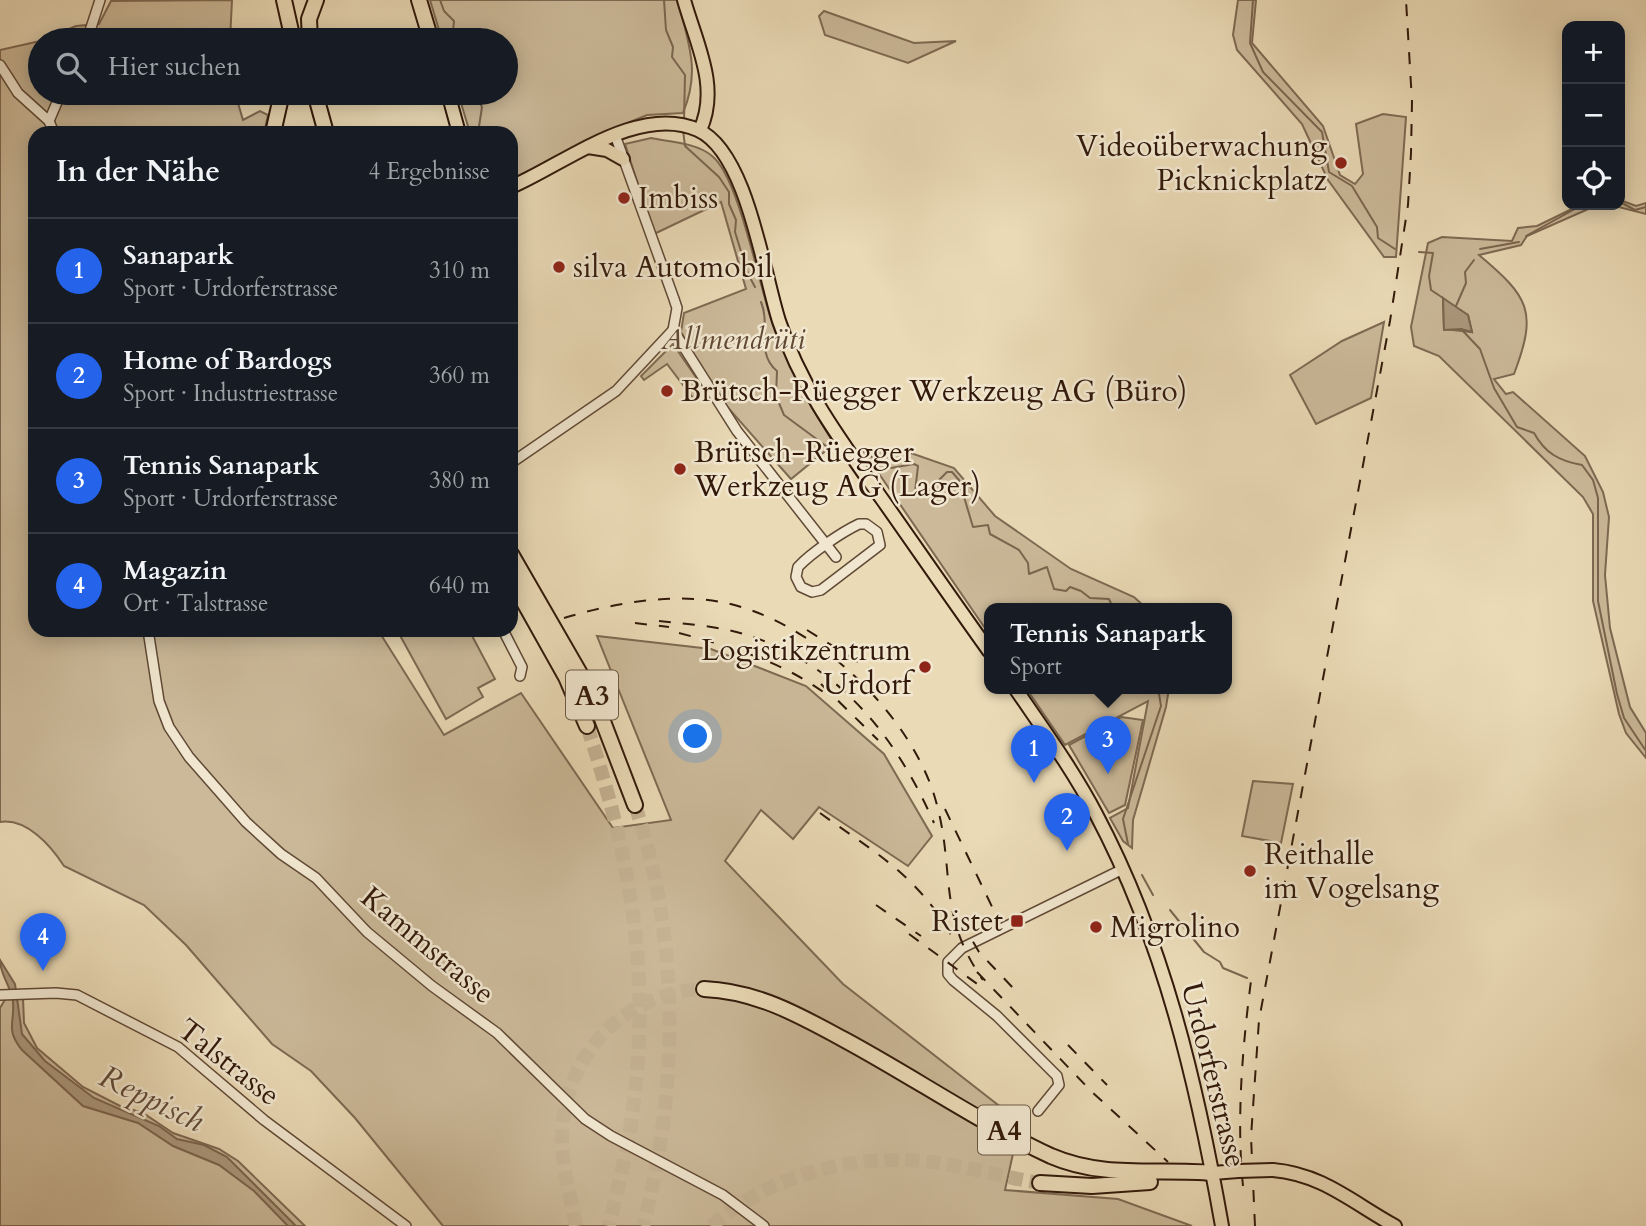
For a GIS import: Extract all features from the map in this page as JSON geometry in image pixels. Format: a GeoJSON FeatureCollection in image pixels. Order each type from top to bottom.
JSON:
{"type":"FeatureCollection","features":[{"type":"Feature","properties":{"kind":"highway"},"geometry":{"type":"LineString","coordinates":[[278,0],[282,28]]}},
{"type":"Feature","properties":{"kind":"highway"},"geometry":{"type":"LineString","coordinates":[[284,0],[290,28]]}},
{"type":"Feature","properties":{"kind":"highway"},"geometry":{"type":"LineString","coordinates":[[294,0],[300,28]]}},
{"type":"Feature","properties":{"kind":"highway"},"geometry":{"type":"LineString","coordinates":[[309,28],[309,19],[316,0]]}},
{"type":"Feature","properties":{"kind":"highway"},"geometry":{"type":"LineString","coordinates":[[421,0],[429,28]]}},
{"type":"Feature","properties":{"kind":"highway"},"geometry":{"type":"LineString","coordinates":[[275,126],[279,105]]}},
{"type":"Feature","properties":{"kind":"highway"},"geometry":{"type":"LineString","coordinates":[[308,105],[314,126]]}},
{"type":"Feature","properties":{"kind":"highway"},"geometry":{"type":"LineString","coordinates":[[319,105],[324,126]]}},
{"type":"Feature","properties":{"kind":"highway","name":"A3"},"geometry":{"type":"LineString","coordinates":[[518,566],[594,698],[635,805]]}},
{"type":"Feature","properties":{"kind":"highway","name":"A3"},"geometry":{"type":"LineString","coordinates":[[518,591],[566,677],[587,726]]}},
{"type":"Feature","properties":{"kind":"highway","name":"A4"},"geometry":{"type":"LineString","coordinates":[[704,989],[744,994],[792,1012],[900,1069],[1012,1135],[1069,1162],[1126,1173],[1213,1173]]}},
{"type":"Feature","properties":{"kind":"highway","name":"A4"},"geometry":{"type":"LineString","coordinates":[[1040,1183],[1091,1186],[1194,1180],[1213,1173]]}},
{"type":"Feature","properties":{"kind":"main road"},"geometry":{"type":"LineString","coordinates":[[684,0],[709,83],[709,104],[696,129]]}},
{"type":"Feature","properties":{"kind":"main road"},"geometry":{"type":"LineString","coordinates":[[451,105],[457,126]]}},
{"type":"Feature","properties":{"kind":"main road"},"geometry":{"type":"LineString","coordinates":[[518,183],[615,135],[654,125],[696,129],[724,151],[737,173],[779,320],[811,394],[984,645]]}},
{"type":"Feature","properties":{"kind":"main road"},"geometry":{"type":"LineString","coordinates":[[588,147],[607,150],[623,159]]}},
{"type":"Feature","properties":{"kind":"main road","name":"Urdorferstrasse"},"geometry":{"type":"LineString","coordinates":[[1019,694],[1095,813],[1123,869],[1163,976],[1186,1049],[1222,1226]]}},
{"type":"Feature","properties":{"kind":"main road"},"geometry":{"type":"LineString","coordinates":[[1213,1173],[1273,1170],[1303,1174],[1329,1184],[1395,1226]]}},
{"type":"Feature","properties":{"kind":"street"},"geometry":{"type":"LineString","coordinates":[[91,28],[100,0]]}},
{"type":"Feature","properties":{"kind":"street"},"geometry":{"type":"LineString","coordinates":[[0,65],[18,93],[28,102]]}},
{"type":"Feature","properties":{"kind":"street"},"geometry":{"type":"LineString","coordinates":[[31,105],[51,126]]}},
{"type":"Feature","properties":{"kind":"street"},"geometry":{"type":"LineString","coordinates":[[49,121],[56,105]]}},
{"type":"Feature","properties":{"kind":"street"},"geometry":{"type":"LineString","coordinates":[[518,458],[616,391],[673,330],[677,308],[615,135]]}},
{"type":"Feature","properties":{"kind":"street"},"geometry":{"type":"LineString","coordinates":[[673,330],[737,431],[836,557]]}},
{"type":"Feature","properties":{"kind":"street"},"geometry":{"type":"LineString","coordinates":[[866,524],[877,531],[880,545],[821,590],[812,592],[801,587],[796,577],[798,566],[821,551],[825,543],[866,524]]}},
{"type":"Feature","properties":{"kind":"street","name":"Kammstrasse"},"geometry":{"type":"LineString","coordinates":[[149,637],[159,701],[169,727],[189,757],[246,822],[281,854],[316,878],[367,932],[432,986],[497,1032],[585,1119],[723,1195],[764,1226]]}},
{"type":"Feature","properties":{"kind":"street"},"geometry":{"type":"LineString","coordinates":[[507,637],[522,667],[520,676]]}},
{"type":"Feature","properties":{"kind":"street"},"geometry":{"type":"LineString","coordinates":[[1038,1111],[1059,1085],[1059,1079],[997,1016],[948,974],[948,962],[959,950],[1123,869]]}},
{"type":"Feature","properties":{"kind":"street","name":"Talstrasse"},"geometry":{"type":"LineString","coordinates":[[4,995],[60,993],[80,996],[177,1047],[264,1120],[406,1226]]}},
{"type":"Feature","properties":{"kind":"green space"},"geometry":{"type":"Polygon","coordinates":[[[232,0],[231,28],[71,28],[99,24],[111,1],[232,0]]]}},
{"type":"Feature","properties":{"kind":"green space"},"geometry":{"type":"Polygon","coordinates":[[[430,0],[678,0],[691,56],[688,97],[683,113],[647,115],[603,133],[518,177],[518,126],[468,126],[462,105],[518,105],[518,28],[438,28],[430,0]]]}},
{"type":"Feature","properties":{"kind":"green space"},"geometry":{"type":"Polygon","coordinates":[[[1238,0],[1256,0],[1252,43],[1323,126],[1340,175],[1355,184],[1363,174],[1356,124],[1383,114],[1406,117],[1396,257],[1384,257],[1328,180],[1302,124],[1237,50],[1233,35],[1238,0]]]}},
{"type":"Feature","properties":{"kind":"green space"},"geometry":{"type":"Polygon","coordinates":[[[824,11],[914,43],[956,41],[908,63],[825,35],[819,16],[824,11]]]}},
{"type":"Feature","properties":{"kind":"green space"},"geometry":{"type":"Polygon","coordinates":[[[28,44],[28,105],[239,105],[243,120],[260,111],[268,115],[266,126],[28,126],[28,637],[382,637],[444,735],[521,693],[613,828],[671,820],[597,636],[711,649],[806,686],[884,754],[932,836],[908,866],[819,807],[793,839],[761,810],[725,861],[843,984],[1020,1122],[1005,1190],[1118,1199],[1192,1226],[443,1226],[355,1118],[311,1071],[272,1044],[186,945],[144,905],[64,866],[45,842],[29,829],[20,824],[0,822],[0,50],[28,44]]]}},
{"type":"Feature","properties":{"kind":"green space","name":"Allmendrüti"},"geometry":{"type":"Polygon","coordinates":[[[651,138],[699,148],[706,152],[722,168],[732,187],[775,331],[802,389],[834,444],[791,479],[715,393],[681,332],[684,313],[746,289],[721,202],[654,234],[625,144],[651,138]]]}},
{"type":"Feature","properties":{"kind":"green space"},"geometry":{"type":"Polygon","coordinates":[[[1625,202],[1636,206],[1646,203],[1646,214],[1625,209],[1625,202]]]}},
{"type":"Feature","properties":{"kind":"green space"},"geometry":{"type":"Polygon","coordinates":[[[1570,210],[1586,210],[1527,236],[1521,245],[1479,255],[1509,282],[1518,294],[1527,320],[1526,335],[1514,374],[1494,379],[1506,394],[1513,392],[1585,456],[1603,492],[1609,517],[1605,575],[1610,628],[1630,707],[1646,733],[1646,758],[1626,733],[1619,714],[1593,601],[1593,514],[1583,497],[1439,356],[1414,346],[1411,327],[1428,243],[1442,237],[1512,241],[1518,228],[1537,226],[1570,210]],[[1443,299],[1444,329],[1472,332],[1468,315],[1443,299]]]}},
{"type":"Feature","properties":{"kind":"green space"},"geometry":{"type":"Polygon","coordinates":[[[1384,322],[1371,398],[1316,424],[1290,375],[1342,341],[1384,322]]]}},
{"type":"Feature","properties":{"kind":"green space"},"geometry":{"type":"Polygon","coordinates":[[[673,344],[704,389],[693,398],[667,364],[644,380],[641,376],[673,344]]]}},
{"type":"Feature","properties":{"kind":"green space"},"geometry":{"type":"Polygon","coordinates":[[[862,449],[905,451],[954,468],[995,516],[1071,569],[1134,597],[1141,603],[984,603],[984,627],[862,449]]]}},
{"type":"Feature","properties":{"kind":"green space"},"geometry":{"type":"Polygon","coordinates":[[[401,637],[473,637],[495,679],[478,688],[483,697],[446,719],[401,637]]]}},
{"type":"Feature","properties":{"kind":"green space"},"geometry":{"type":"Polygon","coordinates":[[[1030,694],[1168,694],[1133,820],[1132,848],[1123,841],[1110,818],[1128,808],[1148,701],[1065,745],[1030,694]]]}},
{"type":"Feature","properties":{"kind":"green space"},"geometry":{"type":"Polygon","coordinates":[[[1121,717],[1143,720],[1125,805],[1109,813],[1069,745],[1121,717]]]}},
{"type":"Feature","properties":{"kind":"green space"},"geometry":{"type":"Polygon","coordinates":[[[1253,781],[1293,784],[1281,843],[1242,836],[1253,781]]]}},
{"type":"Feature","properties":{"kind":"green space"},"geometry":{"type":"Polygon","coordinates":[[[6,998],[23,998],[24,1023],[37,1048],[83,1087],[120,1106],[143,1113],[173,1133],[219,1149],[238,1161],[305,1226],[0,1226],[0,1008],[6,998]]]}},
{"type":"Feature","properties":{"kind":"shaded area"},"geometry":{"type":"Polygon","coordinates":[[[1443,298],[1468,315],[1472,332],[1461,329],[1444,330],[1443,298]]]}},
{"type":"Feature","properties":{"kind":"shaded area"},"geometry":{"type":"Polygon","coordinates":[[[0,960],[15,984],[22,1034],[45,1061],[94,1098],[159,1126],[177,1139],[204,1145],[227,1157],[296,1226],[288,1226],[254,1191],[219,1165],[173,1146],[138,1123],[83,1106],[17,1043],[12,1031],[12,996],[0,960]]]}},
{"type":"Feature","properties":{"kind":"waterway"},"geometry":{"type":"LineString","coordinates":[[440,0],[444,11],[454,21],[453,28]]}},
{"type":"Feature","properties":{"kind":"waterway"},"geometry":{"type":"LineString","coordinates":[[664,0],[666,30],[673,47],[672,57],[685,75],[684,121]]}},
{"type":"Feature","properties":{"kind":"waterway"},"geometry":{"type":"LineString","coordinates":[[1253,0],[1250,43],[1263,72],[1322,132],[1329,172],[1352,186],[1377,227],[1378,238],[1395,249]]}},
{"type":"Feature","properties":{"kind":"waterway"},"geometry":{"type":"LineString","coordinates":[[479,126],[481,105]]}},
{"type":"Feature","properties":{"kind":"waterway"},"geometry":{"type":"LineString","coordinates":[[683,130],[685,146],[719,177],[729,192],[729,204],[736,220],[735,232],[748,274],[755,287]]}},
{"type":"Feature","properties":{"kind":"waterway"},"geometry":{"type":"LineString","coordinates":[[1625,205],[1635,210],[1646,207]]}},
{"type":"Feature","properties":{"kind":"waterway"},"geometry":{"type":"LineString","coordinates":[[1526,236],[1573,210]]}},
{"type":"Feature","properties":{"kind":"waterway"},"geometry":{"type":"LineString","coordinates":[[1480,249],[1519,242]]}},
{"type":"Feature","properties":{"kind":"waterway"},"geometry":{"type":"LineString","coordinates":[[1419,252],[1433,253],[1429,276],[1431,290],[1443,298]]}},
{"type":"Feature","properties":{"kind":"waterway"},"geometry":{"type":"LineString","coordinates":[[1456,306],[1466,283],[1465,272],[1474,260]]}},
{"type":"Feature","properties":{"kind":"waterway"},"geometry":{"type":"LineString","coordinates":[[761,302],[765,320],[765,347],[770,364],[777,371],[776,396],[784,415],[826,446]]}},
{"type":"Feature","properties":{"kind":"waterway"},"geometry":{"type":"LineString","coordinates":[[1461,329],[1480,349],[1494,388],[1517,427],[1534,433],[1554,455],[1582,465],[1593,480],[1598,498],[1598,601],[1624,718],[1646,751]]}},
{"type":"Feature","properties":{"kind":"waterway"},"geometry":{"type":"LineString","coordinates":[[870,456],[891,468],[914,464],[918,466],[915,492],[924,495],[947,472],[952,472],[959,480],[973,527],[988,525],[990,534],[1019,550],[1028,563],[1029,574],[1047,567],[1054,589],[1066,591],[1070,587],[1090,598],[1109,599],[1111,603]]}},
{"type":"Feature","properties":{"kind":"waterway"},"geometry":{"type":"LineString","coordinates":[[1128,844],[1123,819],[1161,706],[1159,694]]}},
{"type":"Feature","properties":{"kind":"waterway"},"geometry":{"type":"LineString","coordinates":[[1142,875],[1153,895]]}},
{"type":"Feature","properties":{"kind":"waterway"},"geometry":{"type":"LineString","coordinates":[[1170,910],[1204,952],[1220,962],[1223,968],[1247,978]]}},
{"type":"Feature","properties":{"kind":"tunnel"},"geometry":{"type":"LineString","coordinates":[[587,726],[626,871],[638,966],[638,1065],[625,1158],[609,1226]]}},
{"type":"Feature","properties":{"kind":"tunnel"},"geometry":{"type":"LineString","coordinates":[[635,805],[650,856],[660,908],[667,961],[669,1015],[663,1121],[643,1226]]}},
{"type":"Feature","properties":{"kind":"tunnel"},"geometry":{"type":"LineString","coordinates":[[576,1226],[565,1173],[562,1141],[564,1111],[572,1083],[585,1057],[602,1035],[647,1002],[674,993],[704,989]]}},
{"type":"Feature","properties":{"kind":"tunnel"},"geometry":{"type":"LineString","coordinates":[[711,1226],[736,1207],[791,1179],[852,1163],[914,1160],[1040,1183]]}},
{"type":"Feature","properties":{"kind":"railway"},"geometry":{"type":"LineString","coordinates":[[1255,1226],[1251,1137],[1259,1020],[1390,321],[1408,205],[1412,102],[1406,0]]}},
{"type":"Feature","properties":{"kind":"railway"},"geometry":{"type":"LineString","coordinates":[[564,618],[603,608],[665,599],[726,603],[759,613],[792,630],[824,651],[854,676],[881,704],[904,734],[922,766],[935,798],[941,823],[953,912],[968,956],[983,980]]}},
{"type":"Feature","properties":{"kind":"railway"},"geometry":{"type":"LineString","coordinates":[[659,621],[713,627],[744,634],[778,647],[808,664],[860,707],[882,733],[902,761],[934,823]]}},
{"type":"Feature","properties":{"kind":"railway"},"geometry":{"type":"LineString","coordinates":[[635,623],[669,627]]}},
{"type":"Feature","properties":{"kind":"railway"},"geometry":{"type":"LineString","coordinates":[[807,630],[871,670]]}},
{"type":"Feature","properties":{"kind":"railway"},"geometry":{"type":"LineString","coordinates":[[679,633],[774,664],[826,694]]}},
{"type":"Feature","properties":{"kind":"railway"},"geometry":{"type":"LineString","coordinates":[[821,684],[878,740]]}},
{"type":"Feature","properties":{"kind":"railway"},"geometry":{"type":"LineString","coordinates":[[945,809],[996,915]]}},
{"type":"Feature","properties":{"kind":"railway"},"geometry":{"type":"LineString","coordinates":[[820,813],[909,880],[938,914],[951,935]]}},
{"type":"Feature","properties":{"kind":"railway"},"geometry":{"type":"LineString","coordinates":[[876,905],[921,936]]}},
{"type":"Feature","properties":{"kind":"railway"},"geometry":{"type":"LineString","coordinates":[[961,921],[979,952],[1015,990]]}},
{"type":"Feature","properties":{"kind":"railway"},"geometry":{"type":"LineString","coordinates":[[909,934],[984,989]]}},
{"type":"Feature","properties":{"kind":"railway"},"geometry":{"type":"LineString","coordinates":[[977,972],[1091,1091],[1168,1162]]}},
{"type":"Feature","properties":{"kind":"railway"},"geometry":{"type":"LineString","coordinates":[[1243,1186],[1240,1133],[1242,1079],[1252,973]]}},
{"type":"Feature","properties":{"kind":"railway"},"geometry":{"type":"LineString","coordinates":[[1068,1045],[1107,1085]]}},
{"type":"Feature","properties":{"kind":"place","name":"Videoüberwachung Picknickplatz"},"geometry":{"type":"Point","coordinates":[1341,163]}},
{"type":"Feature","properties":{"kind":"place","name":"Imbiss"},"geometry":{"type":"Point","coordinates":[624,198]}},
{"type":"Feature","properties":{"kind":"place","name":"silva Automobil"},"geometry":{"type":"Point","coordinates":[559,267]}},
{"type":"Feature","properties":{"kind":"place","name":"Brütsch-Rüegger Werkzeug AG (Büro)"},"geometry":{"type":"Point","coordinates":[667,391]}},
{"type":"Feature","properties":{"kind":"place","name":"Brütsch-Rüegger Werkzeug AG (Lager)"},"geometry":{"type":"Point","coordinates":[680,469]}},
{"type":"Feature","properties":{"kind":"place","name":"Logistikzentrum Urdorf"},"geometry":{"type":"Point","coordinates":[925,667]}},
{"type":"Feature","properties":{"kind":"place","name":"Tennis Sanapark"},"geometry":{"type":"Point","coordinates":[1108,774]}},
{"type":"Feature","properties":{"kind":"place","name":"Sanapark"},"geometry":{"type":"Point","coordinates":[1034,783]}},
{"type":"Feature","properties":{"kind":"place","name":"Home of Bardogs"},"geometry":{"type":"Point","coordinates":[1067,851]}},
{"type":"Feature","properties":{"kind":"place","name":"Reithalle im Vogelsang"},"geometry":{"type":"Point","coordinates":[1250,871]}},
{"type":"Feature","properties":{"kind":"place","name":"Ristet"},"geometry":{"type":"Point","coordinates":[1017,921]}},
{"type":"Feature","properties":{"kind":"place","name":"Migrolino"},"geometry":{"type":"Point","coordinates":[1096,927]}},
{"type":"Feature","properties":{"kind":"place","name":"Magazin"},"geometry":{"type":"Point","coordinates":[43,971]}},
{"type":"Feature","properties":{"kind":"water label","name":"Reppisch"},"geometry":{"type":"Point","coordinates":[152,1098]}}]}
